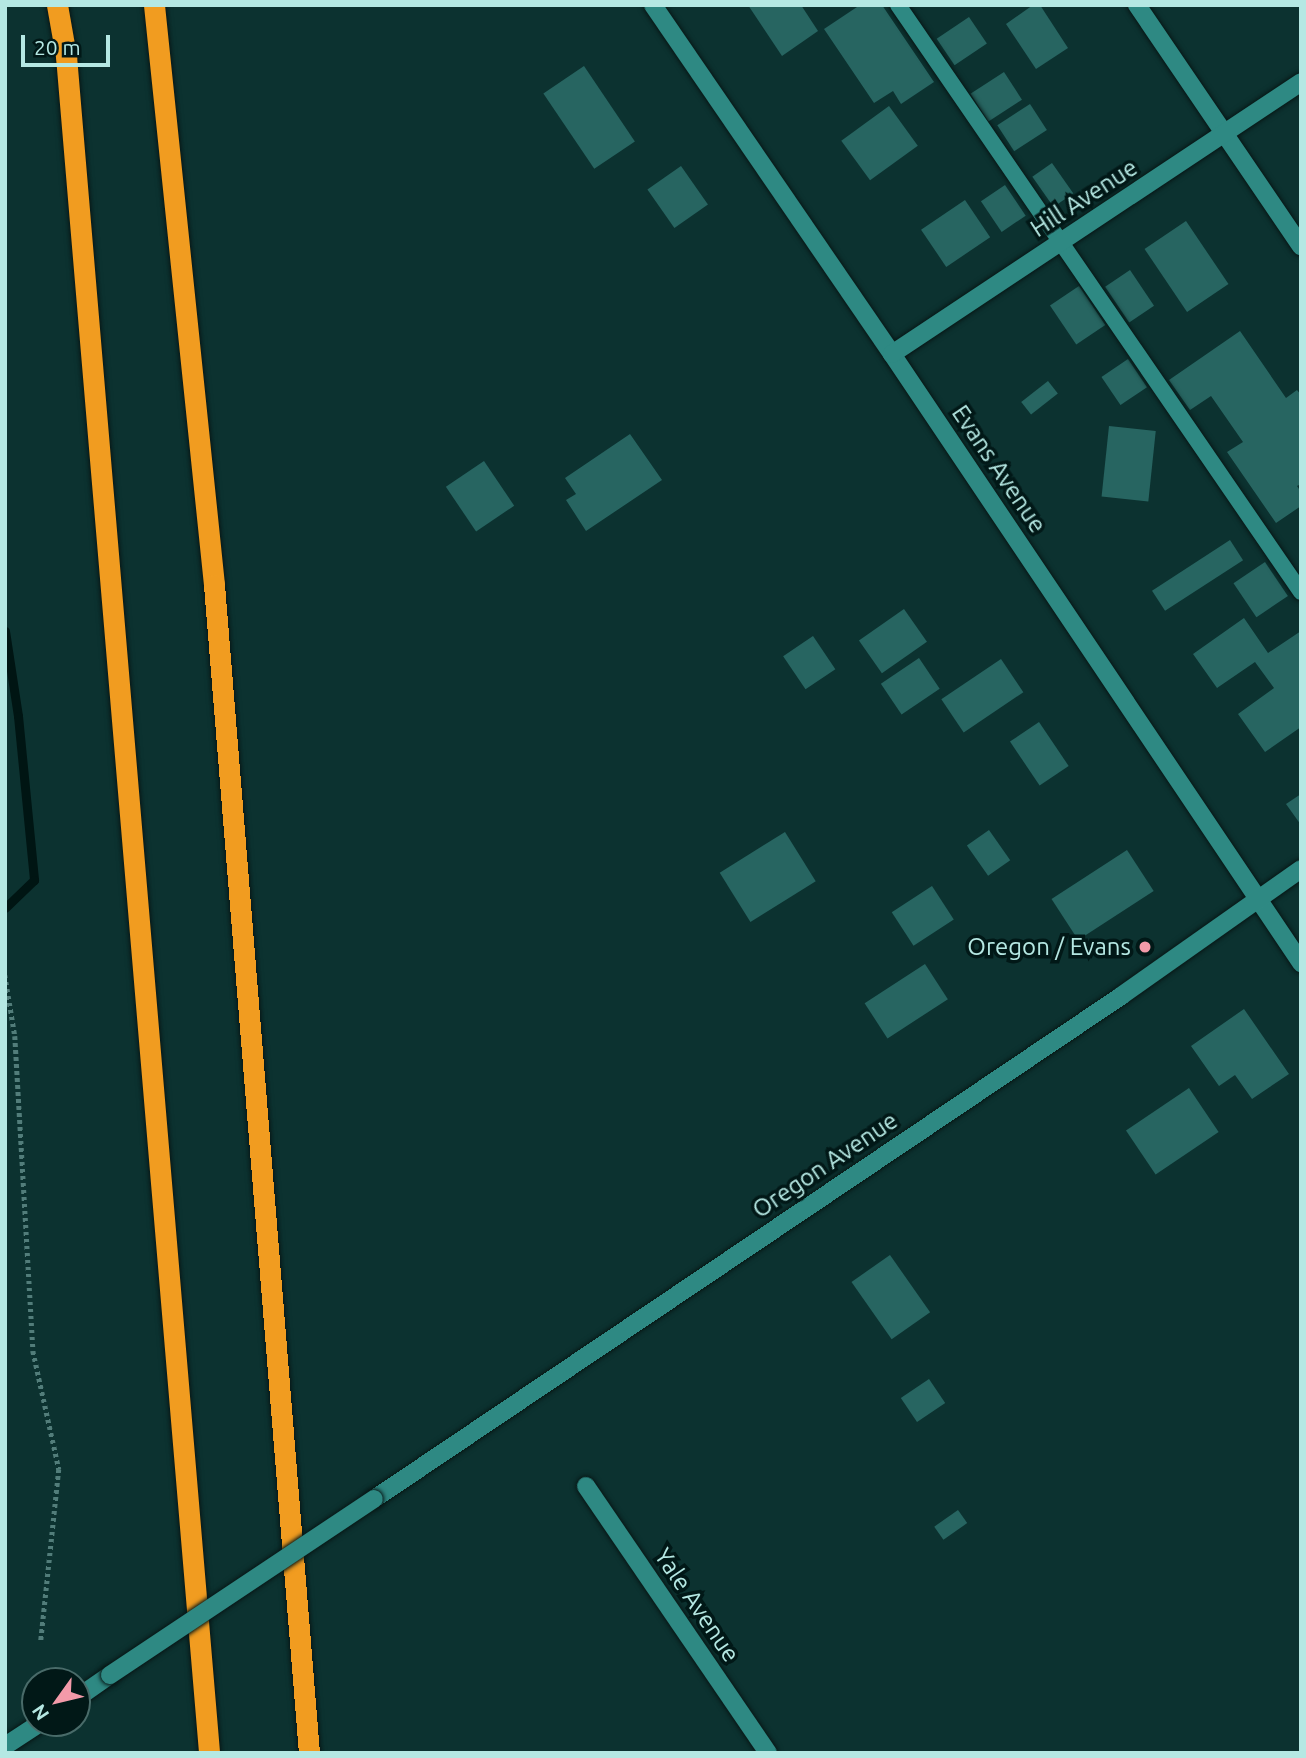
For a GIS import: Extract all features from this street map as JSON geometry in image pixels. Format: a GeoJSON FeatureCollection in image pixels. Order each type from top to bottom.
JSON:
{"type":"FeatureCollection","features":[{"type":"Feature","properties":{"kind":"highway"},"geometry":{"type":"LineString","coordinates":[[57,5],[68,70],[209,1753]]}},
{"type":"Feature","properties":{"kind":"highway"},"geometry":{"type":"LineString","coordinates":[[154,5],[214,585],[309,1753]]}},
{"type":"Feature","properties":{"kind":"street","name":"Evans Avenue"},"geometry":{"type":"LineString","coordinates":[[653,5],[892,354],[1301,963]]}},
{"type":"Feature","properties":{"kind":"street"},"geometry":{"type":"LineString","coordinates":[[1137,5],[1301,246]]}},
{"type":"Feature","properties":{"kind":"street","name":"Hill Avenue"},"geometry":{"type":"LineString","coordinates":[[892,354],[1301,82]]}},
{"type":"Feature","properties":{"kind":"street","name":"Oregon Avenue"},"geometry":{"type":"LineString","coordinates":[[91,1688],[1121,996],[1301,869]]}},
{"type":"Feature","properties":{"kind":"street","name":"Yale Avenue"},"geometry":{"type":"LineString","coordinates":[[586,1486],[768,1753]]}},
{"type":"Feature","properties":{"kind":"street"},"geometry":{"type":"LineString","coordinates":[[5,1746],[21,1735]]}},
{"type":"Feature","properties":{"kind":"lane"},"geometry":{"type":"LineString","coordinates":[[898,5],[1301,592]]}},
{"type":"Feature","properties":{"kind":"path"},"geometry":{"type":"LineString","coordinates":[[5,975],[15,1035],[33,1351],[59,1469],[41,1640]]}},
{"type":"Feature","properties":{"kind":"building"},"geometry":{"type":"Polygon","coordinates":[[[748,5],[801,5],[818,31],[782,56],[748,5]]]}},
{"type":"Feature","properties":{"kind":"building"},"geometry":{"type":"Polygon","coordinates":[[[860,5],[882,5],[934,82],[901,104],[893,91],[874,103],[824,29],[860,5]]]}},
{"type":"Feature","properties":{"kind":"building"},"geometry":{"type":"Polygon","coordinates":[[[1033,5],[1040,5],[1068,48],[1036,69],[1006,24],[1033,5]]]}},
{"type":"Feature","properties":{"kind":"building"},"geometry":{"type":"Polygon","coordinates":[[[969,17],[987,44],[955,65],[937,39],[969,17]]]}},
{"type":"Feature","properties":{"kind":"building"},"geometry":{"type":"Polygon","coordinates":[[[584,66],[635,141],[594,169],[543,93],[584,66]]]}},
{"type":"Feature","properties":{"kind":"building"},"geometry":{"type":"Polygon","coordinates":[[[1004,72],[1022,100],[988,121],[970,94],[1004,72]]]}},
{"type":"Feature","properties":{"kind":"building"},"geometry":{"type":"Polygon","coordinates":[[[1030,104],[1047,130],[1014,151],[997,125],[1030,104]]]}},
{"type":"Feature","properties":{"kind":"building"},"geometry":{"type":"Polygon","coordinates":[[[889,106],[918,146],[870,180],[841,141],[889,106]]]}},
{"type":"Feature","properties":{"kind":"building"},"geometry":{"type":"Polygon","coordinates":[[[1052,163],[1073,193],[1054,207],[1032,177],[1052,163]]]}},
{"type":"Feature","properties":{"kind":"building"},"geometry":{"type":"Polygon","coordinates":[[[681,166],[708,205],[674,228],[647,190],[681,166]]]}},
{"type":"Feature","properties":{"kind":"building"},"geometry":{"type":"Polygon","coordinates":[[[1005,185],[1026,216],[1002,232],[981,201],[1005,185]]]}},
{"type":"Feature","properties":{"kind":"building"},"geometry":{"type":"Polygon","coordinates":[[[965,200],[990,237],[946,267],[921,230],[965,200]]]}},
{"type":"Feature","properties":{"kind":"building"},"geometry":{"type":"Polygon","coordinates":[[[1186,221],[1228,284],[1187,312],[1145,249],[1186,221]]]}},
{"type":"Feature","properties":{"kind":"building"},"geometry":{"type":"Polygon","coordinates":[[[1130,270],[1154,306],[1129,322],[1105,287],[1130,270]]]}},
{"type":"Feature","properties":{"kind":"building"},"geometry":{"type":"Polygon","coordinates":[[[1079,286],[1105,325],[1076,345],[1050,306],[1079,286]]]}},
{"type":"Feature","properties":{"kind":"building"},"geometry":{"type":"Polygon","coordinates":[[[1240,331],[1286,398],[1297,390],[1301,395],[1301,484],[1297,486],[1301,492],[1301,506],[1276,523],[1227,452],[1243,442],[1211,396],[1190,410],[1169,380],[1240,331]]]}},
{"type":"Feature","properties":{"kind":"building"},"geometry":{"type":"Polygon","coordinates":[[[1128,359],[1147,387],[1120,405],[1101,377],[1128,359]]]}},
{"type":"Feature","properties":{"kind":"building"},"geometry":{"type":"Polygon","coordinates":[[[1048,381],[1058,394],[1031,415],[1021,402],[1048,381]]]}},
{"type":"Feature","properties":{"kind":"building"},"geometry":{"type":"Polygon","coordinates":[[[1109,426],[1156,431],[1148,502],[1102,497],[1109,426]]]}},
{"type":"Feature","properties":{"kind":"building"},"geometry":{"type":"Polygon","coordinates":[[[630,434],[662,480],[586,531],[566,500],[576,494],[565,478],[630,434]]]}},
{"type":"Feature","properties":{"kind":"building"},"geometry":{"type":"Polygon","coordinates":[[[484,461],[514,506],[476,531],[446,487],[484,461]]]}},
{"type":"Feature","properties":{"kind":"building"},"geometry":{"type":"Polygon","coordinates":[[[1230,540],[1243,560],[1165,611],[1152,591],[1230,540]]]}},
{"type":"Feature","properties":{"kind":"building"},"geometry":{"type":"Polygon","coordinates":[[[1265,562],[1288,596],[1256,617],[1233,583],[1265,562]]]}},
{"type":"Feature","properties":{"kind":"building"},"geometry":{"type":"Polygon","coordinates":[[[904,609],[927,642],[882,673],[859,641],[904,609]]]}},
{"type":"Feature","properties":{"kind":"building"},"geometry":{"type":"Polygon","coordinates":[[[1244,618],[1268,653],[1301,631],[1301,727],[1265,752],[1238,714],[1274,688],[1255,662],[1217,688],[1193,654],[1244,618]]]}},
{"type":"Feature","properties":{"kind":"building"},"geometry":{"type":"Polygon","coordinates":[[[813,636],[835,669],[806,689],[783,656],[813,636]]]}},
{"type":"Feature","properties":{"kind":"building"},"geometry":{"type":"Polygon","coordinates":[[[919,658],[940,689],[902,714],[881,684],[919,658]]]}},
{"type":"Feature","properties":{"kind":"building"},"geometry":{"type":"Polygon","coordinates":[[[1001,659],[1023,692],[964,732],[941,699],[1001,659]]]}},
{"type":"Feature","properties":{"kind":"building"},"geometry":{"type":"Polygon","coordinates":[[[1039,722],[1069,766],[1040,786],[1010,742],[1039,722]]]}},
{"type":"Feature","properties":{"kind":"building"},"geometry":{"type":"Polygon","coordinates":[[[1301,794],[1301,825],[1286,804],[1301,794]]]}},
{"type":"Feature","properties":{"kind":"building"},"geometry":{"type":"Polygon","coordinates":[[[989,830],[1010,860],[988,876],[967,845],[989,830]]]}},
{"type":"Feature","properties":{"kind":"building"},"geometry":{"type":"Polygon","coordinates":[[[785,832],[816,881],[750,922],[720,873],[785,832]]]}},
{"type":"Feature","properties":{"kind":"building"},"geometry":{"type":"Polygon","coordinates":[[[1127,850],[1154,891],[1078,940],[1052,899],[1127,850]]]}},
{"type":"Feature","properties":{"kind":"building"},"geometry":{"type":"Polygon","coordinates":[[[932,886],[954,920],[914,946],[892,912],[932,886]]]}},
{"type":"Feature","properties":{"kind":"building"},"geometry":{"type":"Polygon","coordinates":[[[925,964],[948,999],[887,1038],[865,1003],[925,964]]]}},
{"type":"Feature","properties":{"kind":"building"},"geometry":{"type":"Polygon","coordinates":[[[1244,1009],[1289,1074],[1252,1099],[1235,1075],[1219,1086],[1191,1046],[1244,1009]]]}},
{"type":"Feature","properties":{"kind":"building"},"geometry":{"type":"Polygon","coordinates":[[[1189,1088],[1219,1132],[1156,1174],[1126,1130],[1189,1088]]]}},
{"type":"Feature","properties":{"kind":"building"},"geometry":{"type":"Polygon","coordinates":[[[890,1255],[930,1312],[892,1339],[851,1282],[890,1255]]]}},
{"type":"Feature","properties":{"kind":"building"},"geometry":{"type":"Polygon","coordinates":[[[929,1379],[945,1403],[917,1422],[901,1398],[929,1379]]]}},
{"type":"Feature","properties":{"kind":"building"},"geometry":{"type":"Polygon","coordinates":[[[958,1510],[967,1523],[943,1540],[934,1527],[958,1510]]]}},
{"type":"Feature","properties":{"kind":"waterway"},"geometry":{"type":"LineString","coordinates":[[5,631],[18,716],[34,880],[5,908]]}},
{"type":"Feature","properties":{"kind":"place","name":"Oregon / Evans"},"geometry":{"type":"Point","coordinates":[1145,947]}}]}
